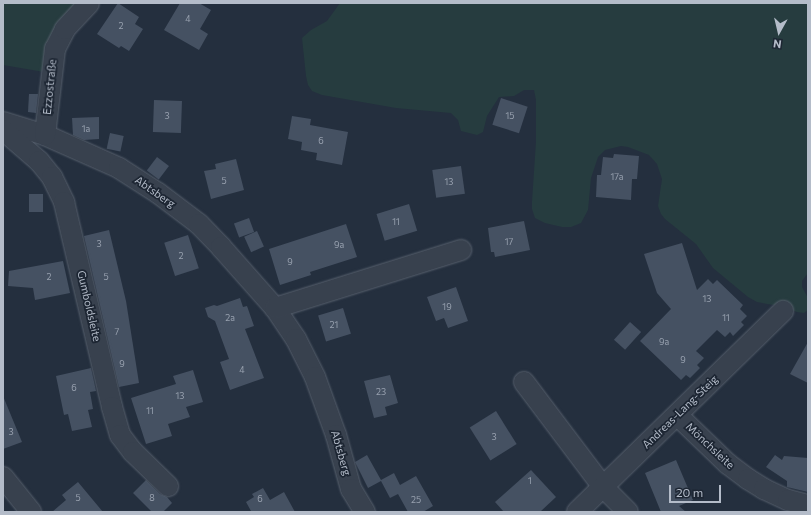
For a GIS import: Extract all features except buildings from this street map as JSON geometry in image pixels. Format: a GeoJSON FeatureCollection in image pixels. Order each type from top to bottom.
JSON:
{"type":"FeatureCollection","features":[{"type":"Feature","properties":{"kind":"street","name":"Ezzostraße"},"geometry":{"type":"LineString","coordinates":[[45,135],[54,49],[64,29],[89,3]]}},
{"type":"Feature","properties":{"kind":"street","name":"Abtsberg"},"geometry":{"type":"LineString","coordinates":[[3,122],[45,135],[119,168],[158,193],[199,224],[221,247],[275,308],[296,339],[315,377],[336,435],[351,490],[365,512]]}},
{"type":"Feature","properties":{"kind":"street","name":"Gumboldsleite"},"geometry":{"type":"LineString","coordinates":[[3,130],[39,161],[52,177],[64,202],[112,407],[120,435],[133,452],[168,486]]}},
{"type":"Feature","properties":{"kind":"street"},"geometry":{"type":"LineString","coordinates":[[275,308],[461,250]]}},
{"type":"Feature","properties":{"kind":"street","name":"Andreas-Lang-Steig"},"geometry":{"type":"LineString","coordinates":[[577,512],[783,311]]}},
{"type":"Feature","properties":{"kind":"street"},"geometry":{"type":"LineString","coordinates":[[524,382],[603,487],[628,512]]}},
{"type":"Feature","properties":{"kind":"street","name":"Mönchsleite"},"geometry":{"type":"LineString","coordinates":[[677,415],[728,464],[748,479],[764,489],[788,500],[808,505]]}},
{"type":"Feature","properties":{"kind":"street"},"geometry":{"type":"LineString","coordinates":[[3,477],[31,512]]}},
{"type":"Feature","properties":{"kind":"green space"},"geometry":{"type":"Polygon","coordinates":[[[3,3],[82,3],[44,72],[3,65],[3,3]]]}},
{"type":"Feature","properties":{"kind":"green space"},"geometry":{"type":"Polygon","coordinates":[[[340,3],[808,3],[808,273],[802,281],[802,287],[808,298],[808,310],[804,313],[797,312],[784,307],[757,302],[748,297],[713,268],[696,244],[661,214],[658,206],[662,179],[657,164],[649,155],[628,147],[621,146],[605,150],[598,157],[591,178],[588,210],[581,223],[571,227],[562,227],[545,223],[535,218],[532,209],[536,141],[536,100],[534,90],[524,90],[514,96],[499,97],[487,116],[483,132],[477,135],[461,131],[458,120],[451,113],[396,108],[322,95],[312,91],[308,85],[306,76],[302,38],[311,30],[327,21],[340,3]]]}}]}
